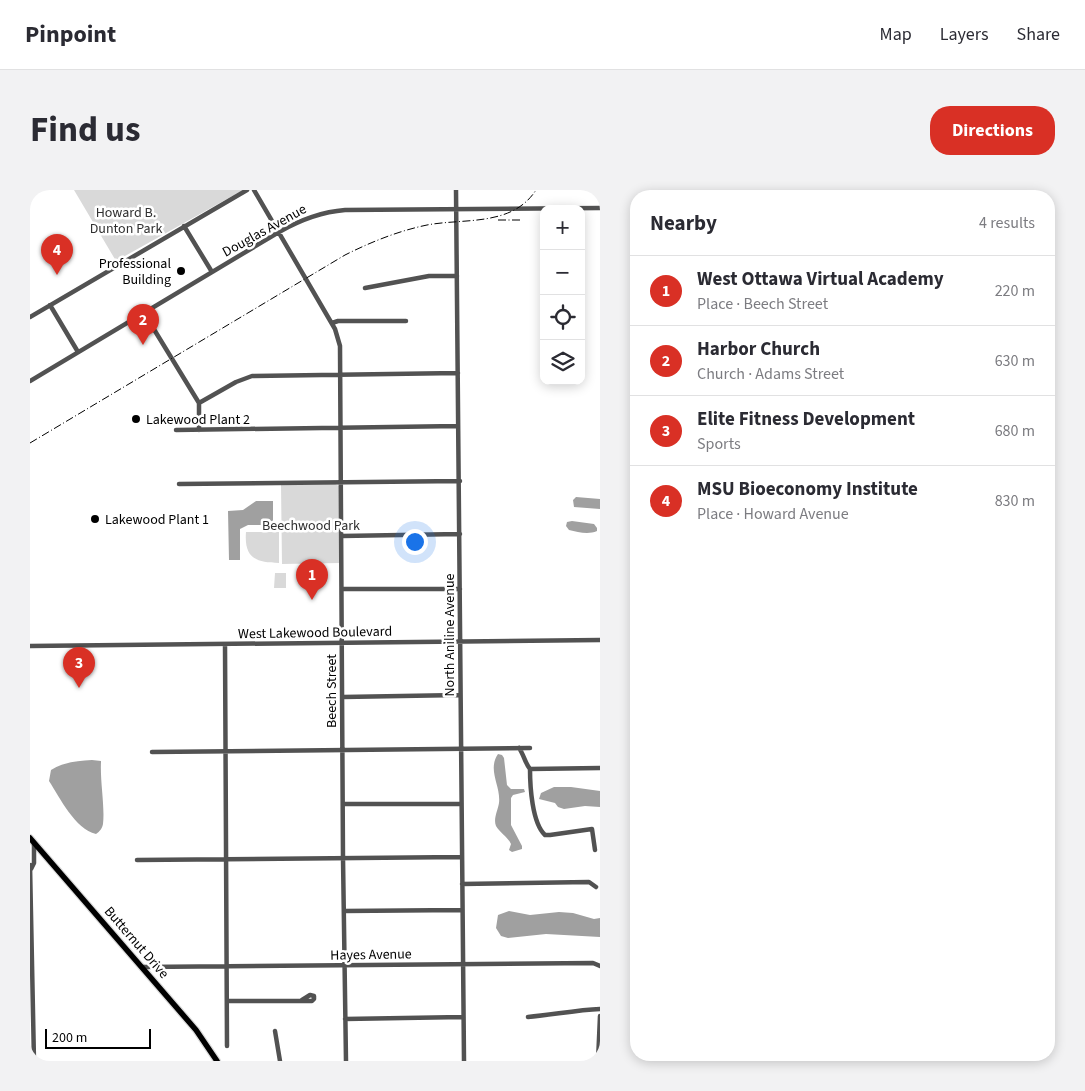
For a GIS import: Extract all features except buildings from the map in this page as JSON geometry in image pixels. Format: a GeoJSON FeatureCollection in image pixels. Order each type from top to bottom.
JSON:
{"type":"FeatureCollection","features":[{"type":"Feature","properties":{"kind":"main road","name":"Butternut Drive"},"geometry":{"type":"LineString","coordinates":[[32,841],[196,1030],[217,1061]]}},
{"type":"Feature","properties":{"kind":"street"},"geometry":{"type":"LineString","coordinates":[[30,317],[247,190]]}},
{"type":"Feature","properties":{"kind":"street","name":"Beech Street"},"geometry":{"type":"LineString","coordinates":[[254,190],[332,323],[340,346],[346,1061]]}},
{"type":"Feature","properties":{"kind":"street","name":"North Aniline Avenue"},"geometry":{"type":"LineString","coordinates":[[456,190],[464,1061]]}},
{"type":"Feature","properties":{"kind":"street","name":"Douglas Avenue"},"geometry":{"type":"LineString","coordinates":[[30,381],[303,219],[330,212],[457,205],[600,208]]}},
{"type":"Feature","properties":{"kind":"street"},"geometry":{"type":"LineString","coordinates":[[184,226],[212,272]]}},
{"type":"Feature","properties":{"kind":"street"},"geometry":{"type":"LineString","coordinates":[[365,288],[429,276],[458,276]]}},
{"type":"Feature","properties":{"kind":"street"},"geometry":{"type":"LineString","coordinates":[[50,305],[78,352]]}},
{"type":"Feature","properties":{"kind":"street"},"geometry":{"type":"LineString","coordinates":[[144,313],[199,403],[199,430]]}},
{"type":"Feature","properties":{"kind":"street"},"geometry":{"type":"LineString","coordinates":[[332,323],[338,321],[406,321]]}},
{"type":"Feature","properties":{"kind":"street"},"geometry":{"type":"LineString","coordinates":[[199,403],[247,377],[458,373]]}},
{"type":"Feature","properties":{"kind":"street"},"geometry":{"type":"LineString","coordinates":[[176,430],[458,426]]}},
{"type":"Feature","properties":{"kind":"street"},"geometry":{"type":"LineString","coordinates":[[179,484],[460,481]]}},
{"type":"Feature","properties":{"kind":"street"},"geometry":{"type":"LineString","coordinates":[[342,536],[460,534]]}},
{"type":"Feature","properties":{"kind":"street"},"geometry":{"type":"LineString","coordinates":[[342,589],[460,589]]}},
{"type":"Feature","properties":{"kind":"street","name":"West Lakewood Boulevard"},"geometry":{"type":"LineString","coordinates":[[30,646],[600,640]]}},
{"type":"Feature","properties":{"kind":"street"},"geometry":{"type":"LineString","coordinates":[[224,644],[227,1046]]}},
{"type":"Feature","properties":{"kind":"street"},"geometry":{"type":"LineString","coordinates":[[343,697],[460,695]]}},
{"type":"Feature","properties":{"kind":"street"},"geometry":{"type":"LineString","coordinates":[[519,748],[524,754],[526,765],[530,769],[530,780],[538,825],[545,835],[592,829],[595,850]]}},
{"type":"Feature","properties":{"kind":"street"},"geometry":{"type":"LineString","coordinates":[[152,752],[530,748]]}},
{"type":"Feature","properties":{"kind":"street"},"geometry":{"type":"LineString","coordinates":[[530,769],[600,768]]}},
{"type":"Feature","properties":{"kind":"street"},"geometry":{"type":"LineString","coordinates":[[344,804],[462,804]]}},
{"type":"Feature","properties":{"kind":"street"},"geometry":{"type":"LineString","coordinates":[[32,841],[34,863],[31,867],[34,1061]]}},
{"type":"Feature","properties":{"kind":"street"},"geometry":{"type":"LineString","coordinates":[[137,860],[462,857]]}},
{"type":"Feature","properties":{"kind":"street"},"geometry":{"type":"LineString","coordinates":[[462,884],[589,882],[596,887]]}},
{"type":"Feature","properties":{"kind":"street"},"geometry":{"type":"LineString","coordinates":[[344,911],[462,910]]}},
{"type":"Feature","properties":{"kind":"street","name":"Hayes Avenue"},"geometry":{"type":"LineString","coordinates":[[142,967],[593,963],[600,966]]}},
{"type":"Feature","properties":{"kind":"street"},"geometry":{"type":"LineString","coordinates":[[227,1001],[302,1000]]}},
{"type":"Feature","properties":{"kind":"street"},"geometry":{"type":"LineString","coordinates":[[528,1017],[557,1015],[576,1010],[600,1009]]}},
{"type":"Feature","properties":{"kind":"street"},"geometry":{"type":"LineString","coordinates":[[598,1061],[600,1016]]}},
{"type":"Feature","properties":{"kind":"street"},"geometry":{"type":"LineString","coordinates":[[345,1019],[463,1017]]}},
{"type":"Feature","properties":{"kind":"street"},"geometry":{"type":"LineString","coordinates":[[275,1031],[280,1061]]}},
{"type":"Feature","properties":{"kind":"green space","name":"Howard B. Dunton Park"},"geometry":{"type":"Polygon","coordinates":[[[74,190],[243,190],[116,261],[74,190]]]}},
{"type":"Feature","properties":{"kind":"green space","name":"Beechwood Park"},"geometry":{"type":"Polygon","coordinates":[[[335,484],[339,486],[340,563],[282,564],[281,485],[335,484]]]}},
{"type":"Feature","properties":{"kind":"green space"},"geometry":{"type":"Polygon","coordinates":[[[246,532],[279,532],[279,563],[263,562],[253,557],[247,547],[246,532]]]}},
{"type":"Feature","properties":{"kind":"green space"},"geometry":{"type":"Polygon","coordinates":[[[275,573],[286,573],[286,588],[274,588],[275,573]]]}},
{"type":"Feature","properties":{"kind":"shaded area"},"geometry":{"type":"Polygon","coordinates":[[[576,497],[600,499],[600,509],[574,507],[573,500],[576,497]]]}},
{"type":"Feature","properties":{"kind":"shaded area"},"geometry":{"type":"Polygon","coordinates":[[[256,501],[273,501],[273,525],[248,525],[240,529],[240,560],[229,560],[228,511],[243,510],[256,501]]]}},
{"type":"Feature","properties":{"kind":"shaded area"},"geometry":{"type":"Polygon","coordinates":[[[567,522],[594,524],[597,531],[587,533],[569,530],[566,526],[567,522]]]}},
{"type":"Feature","properties":{"kind":"shaded area"},"geometry":{"type":"Polygon","coordinates":[[[498,754],[504,758],[507,785],[511,789],[524,789],[525,792],[513,795],[511,798],[511,825],[522,846],[522,849],[512,852],[509,850],[510,842],[495,823],[499,797],[494,766],[498,754]]]}},
{"type":"Feature","properties":{"kind":"shaded area"},"geometry":{"type":"Polygon","coordinates":[[[101,761],[103,824],[101,830],[96,834],[88,831],[75,820],[49,781],[51,770],[56,767],[71,762],[101,761]]]}},
{"type":"Feature","properties":{"kind":"shaded area"},"geometry":{"type":"Polygon","coordinates":[[[554,787],[600,791],[600,807],[585,806],[564,809],[558,807],[555,803],[539,799],[541,793],[554,787]]]}},
{"type":"Feature","properties":{"kind":"shaded area"},"geometry":{"type":"Polygon","coordinates":[[[509,911],[530,915],[559,912],[573,913],[594,919],[600,918],[600,937],[546,934],[508,938],[501,936],[496,928],[498,915],[509,911]]]}},
{"type":"Feature","properties":{"kind":"railway"},"geometry":{"type":"LineString","coordinates":[[30,443],[345,255],[385,237],[416,227],[486,219],[501,215],[514,210],[526,202],[536,190]]}},
{"type":"Feature","properties":{"kind":"railway"},"geometry":{"type":"LineString","coordinates":[[498,220],[522,220]]}},
{"type":"Feature","properties":{"kind":"place","name":"Professional Building"},"geometry":{"type":"Point","coordinates":[181,271]}},
{"type":"Feature","properties":{"kind":"place","name":"MSU Bioeconomy Institute"},"geometry":{"type":"Point","coordinates":[57,275]}},
{"type":"Feature","properties":{"kind":"place","name":"Harbor Church"},"geometry":{"type":"Point","coordinates":[143,345]}},
{"type":"Feature","properties":{"kind":"place","name":"Lakewood Plant 2"},"geometry":{"type":"Point","coordinates":[136,419]}},
{"type":"Feature","properties":{"kind":"place","name":"Lakewood Plant 1"},"geometry":{"type":"Point","coordinates":[95,519]}},
{"type":"Feature","properties":{"kind":"place","name":"West Ottawa Virtual Academy"},"geometry":{"type":"Point","coordinates":[312,600]}},
{"type":"Feature","properties":{"kind":"place","name":"Elite Fitness Development"},"geometry":{"type":"Point","coordinates":[79,688]}}]}
